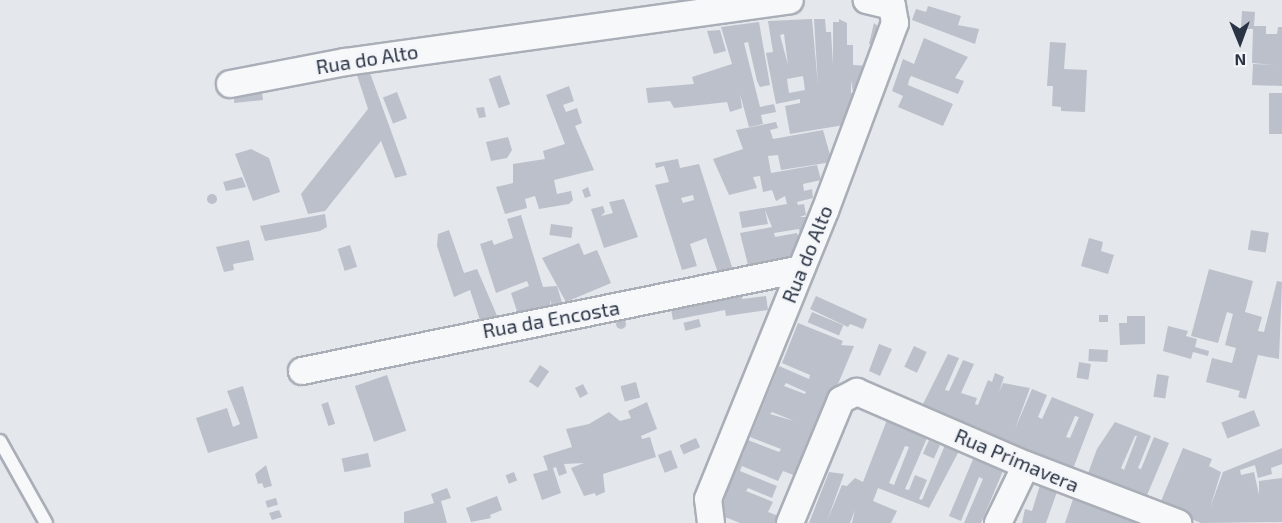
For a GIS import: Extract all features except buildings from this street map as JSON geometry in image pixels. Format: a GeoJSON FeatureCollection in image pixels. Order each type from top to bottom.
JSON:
{"type":"FeatureCollection","features":[{"type":"Feature","properties":{"kind":"street","name":"Rua do Alto"},"geometry":{"type":"LineString","coordinates":[[230,84],[435,48],[790,0]]}},
{"type":"Feature","properties":{"kind":"street","name":"Rua do Alto"},"geometry":{"type":"LineString","coordinates":[[706,521],[710,494],[801,269],[895,23],[892,6],[867,0]]}},
{"type":"Feature","properties":{"kind":"street","name":"Rua da Encosta"},"geometry":{"type":"LineString","coordinates":[[302,370],[801,269]]}},
{"type":"Feature","properties":{"kind":"street","name":"Rua Primavera"},"geometry":{"type":"LineString","coordinates":[[790,523],[841,400],[857,392],[1026,465],[1179,523]]}},
{"type":"Feature","properties":{"kind":"street"},"geometry":{"type":"LineString","coordinates":[[998,523],[1026,465]]}},
{"type":"Feature","properties":{"kind":"lane"},"geometry":{"type":"LineString","coordinates":[[0,441],[46,523]]}}]}
